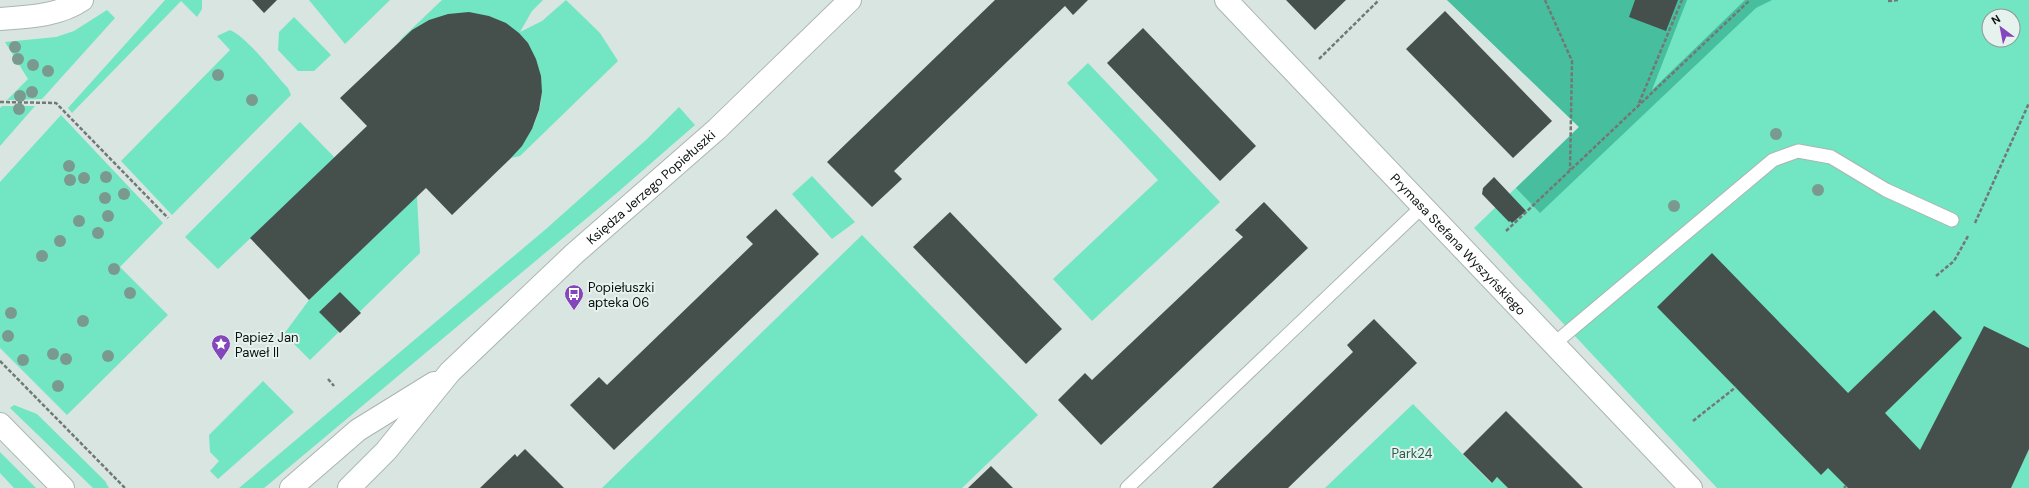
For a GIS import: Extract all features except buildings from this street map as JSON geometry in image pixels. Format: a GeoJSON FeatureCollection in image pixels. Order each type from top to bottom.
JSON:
{"type":"FeatureCollection","features":[{"type":"Feature","properties":{"kind":"street"},"geometry":{"type":"LineString","coordinates":[[0,19],[34,17],[73,6],[82,0]]}},
{"type":"Feature","properties":{"kind":"street","name":"Księdza Jerzego Popiełuszki"},"geometry":{"type":"LineString","coordinates":[[349,488],[386,451],[450,372],[574,254],[717,129],[850,0]]}},
{"type":"Feature","properties":{"kind":"street","name":"Prymasa Stefana Wyszyńskiego"},"geometry":{"type":"LineString","coordinates":[[1226,0],[1555,343],[1691,488]]}},
{"type":"Feature","properties":{"kind":"street","name":"Księdza Jerzego Popiełuszki"},"geometry":{"type":"LineString","coordinates":[[291,488],[358,430],[450,372]]}},
{"type":"Feature","properties":{"kind":"street"},"geometry":{"type":"LineString","coordinates":[[0,424],[63,488]]}},
{"type":"Feature","properties":{"kind":"lane"},"geometry":{"type":"LineString","coordinates":[[1555,343],[1773,160],[1798,151],[1831,157],[1886,190],[1952,220]]}},
{"type":"Feature","properties":{"kind":"lane"},"geometry":{"type":"LineString","coordinates":[[1127,488],[1423,206]]}},
{"type":"Feature","properties":{"kind":"path"},"geometry":{"type":"LineString","coordinates":[[1300,77],[1376,1],[1379,0]]}},
{"type":"Feature","properties":{"kind":"path"},"geometry":{"type":"LineString","coordinates":[[1545,0],[1572,61],[1570,170]]}},
{"type":"Feature","properties":{"kind":"path"},"geometry":{"type":"LineString","coordinates":[[1638,105],[1682,0]]}},
{"type":"Feature","properties":{"kind":"path"},"geometry":{"type":"LineString","coordinates":[[1506,231],[1750,0]]}},
{"type":"Feature","properties":{"kind":"path"},"geometry":{"type":"LineString","coordinates":[[1888,2],[1899,0]]}},
{"type":"Feature","properties":{"kind":"path"},"geometry":{"type":"LineString","coordinates":[[0,102],[56,103],[168,218]]}},
{"type":"Feature","properties":{"kind":"path"},"geometry":{"type":"LineString","coordinates":[[1975,224],[2029,103]]}},
{"type":"Feature","properties":{"kind":"path"},"geometry":{"type":"LineString","coordinates":[[1936,276],[1954,261],[1971,231]]}},
{"type":"Feature","properties":{"kind":"path"},"geometry":{"type":"LineString","coordinates":[[0,361],[125,488]]}},
{"type":"Feature","properties":{"kind":"path"},"geometry":{"type":"LineString","coordinates":[[328,379],[334,386]]}},
{"type":"Feature","properties":{"kind":"path"},"geometry":{"type":"LineString","coordinates":[[1693,421],[1736,388]]}},
{"type":"Feature","properties":{"kind":"green space"},"geometry":{"type":"Polygon","coordinates":[[[165,0],[202,0],[202,9],[197,17],[181,1],[72,113],[68,108],[165,0]]]}},
{"type":"Feature","properties":{"kind":"green space"},"geometry":{"type":"Polygon","coordinates":[[[309,0],[390,0],[345,44],[309,0]]]}},
{"type":"Feature","properties":{"kind":"green space"},"geometry":{"type":"Polygon","coordinates":[[[442,0],[543,0],[532,11],[520,32],[542,21],[566,0],[600,33],[618,61],[520,156],[511,158],[534,125],[541,95],[536,69],[521,49],[497,35],[467,29],[434,30],[399,41],[442,0]]]}},
{"type":"Feature","properties":{"kind":"green space"},"geometry":{"type":"Polygon","coordinates":[[[1447,0],[2029,0],[2029,488],[1717,488],[1474,228],[1579,127],[1447,0]]]}},
{"type":"Feature","properties":{"kind":"green space"},"geometry":{"type":"Polygon","coordinates":[[[1447,0],[1687,0],[1652,90],[1745,0],[1772,0],[1756,8],[1540,213],[1516,188],[1579,127],[1447,0]]]}},
{"type":"Feature","properties":{"kind":"green space"},"geometry":{"type":"Polygon","coordinates":[[[107,10],[115,18],[42,99],[7,100],[28,79],[5,42],[56,37],[74,31],[107,10]]]}},
{"type":"Feature","properties":{"kind":"green space"},"geometry":{"type":"Polygon","coordinates":[[[294,17],[331,55],[314,71],[298,71],[278,50],[279,32],[294,17]]]}},
{"type":"Feature","properties":{"kind":"green space"},"geometry":{"type":"Polygon","coordinates":[[[230,30],[252,47],[288,88],[291,95],[172,215],[121,161],[230,50],[217,36],[230,30]]]}},
{"type":"Feature","properties":{"kind":"green space"},"geometry":{"type":"Polygon","coordinates":[[[1088,63],[1220,202],[1092,321],[1053,279],[1158,180],[1067,83],[1088,63]]]}},
{"type":"Feature","properties":{"kind":"green space"},"geometry":{"type":"Polygon","coordinates":[[[2,106],[35,106],[0,146],[0,108],[2,106]]]}},
{"type":"Feature","properties":{"kind":"green space"},"geometry":{"type":"Polygon","coordinates":[[[679,107],[695,125],[618,192],[264,488],[239,488],[546,229],[647,139],[679,107]]]}},
{"type":"Feature","properties":{"kind":"green space"},"geometry":{"type":"Polygon","coordinates":[[[61,115],[163,223],[120,267],[168,315],[67,415],[0,348],[0,182],[61,115]]]}},
{"type":"Feature","properties":{"kind":"green space"},"geometry":{"type":"Polygon","coordinates":[[[300,122],[335,158],[218,269],[185,237],[300,122]]]}},
{"type":"Feature","properties":{"kind":"green space"},"geometry":{"type":"Polygon","coordinates":[[[812,176],[855,222],[832,239],[792,194],[812,176]]]}},
{"type":"Feature","properties":{"kind":"green space"},"geometry":{"type":"Polygon","coordinates":[[[417,196],[420,253],[310,360],[284,334],[309,300],[417,196]]]}},
{"type":"Feature","properties":{"kind":"green space"},"geometry":{"type":"Polygon","coordinates":[[[862,235],[1038,415],[962,488],[602,488],[862,235]]]}},
{"type":"Feature","properties":{"kind":"green space"},"geometry":{"type":"Polygon","coordinates":[[[263,381],[294,412],[218,479],[210,471],[219,461],[210,452],[209,435],[263,381]]]}},
{"type":"Feature","properties":{"kind":"green space","name":"Park24"},"geometry":{"type":"Polygon","coordinates":[[[1413,404],[1491,483],[1497,477],[1508,488],[1325,488],[1413,404]]]}},
{"type":"Feature","properties":{"kind":"green space"},"geometry":{"type":"Polygon","coordinates":[[[14,405],[37,414],[105,481],[109,488],[93,488],[10,408],[14,405]]]}},
{"type":"Feature","properties":{"kind":"green space"},"geometry":{"type":"Polygon","coordinates":[[[0,452],[36,488],[14,488],[0,473],[0,452]]]}},
{"type":"Feature","properties":{"kind":"place","name":"Popiełuszki apteka 06"},"geometry":{"type":"Point","coordinates":[574,311]}},
{"type":"Feature","properties":{"kind":"place","name":"Papież Jan Paweł II"},"geometry":{"type":"Point","coordinates":[221,361]}}]}
